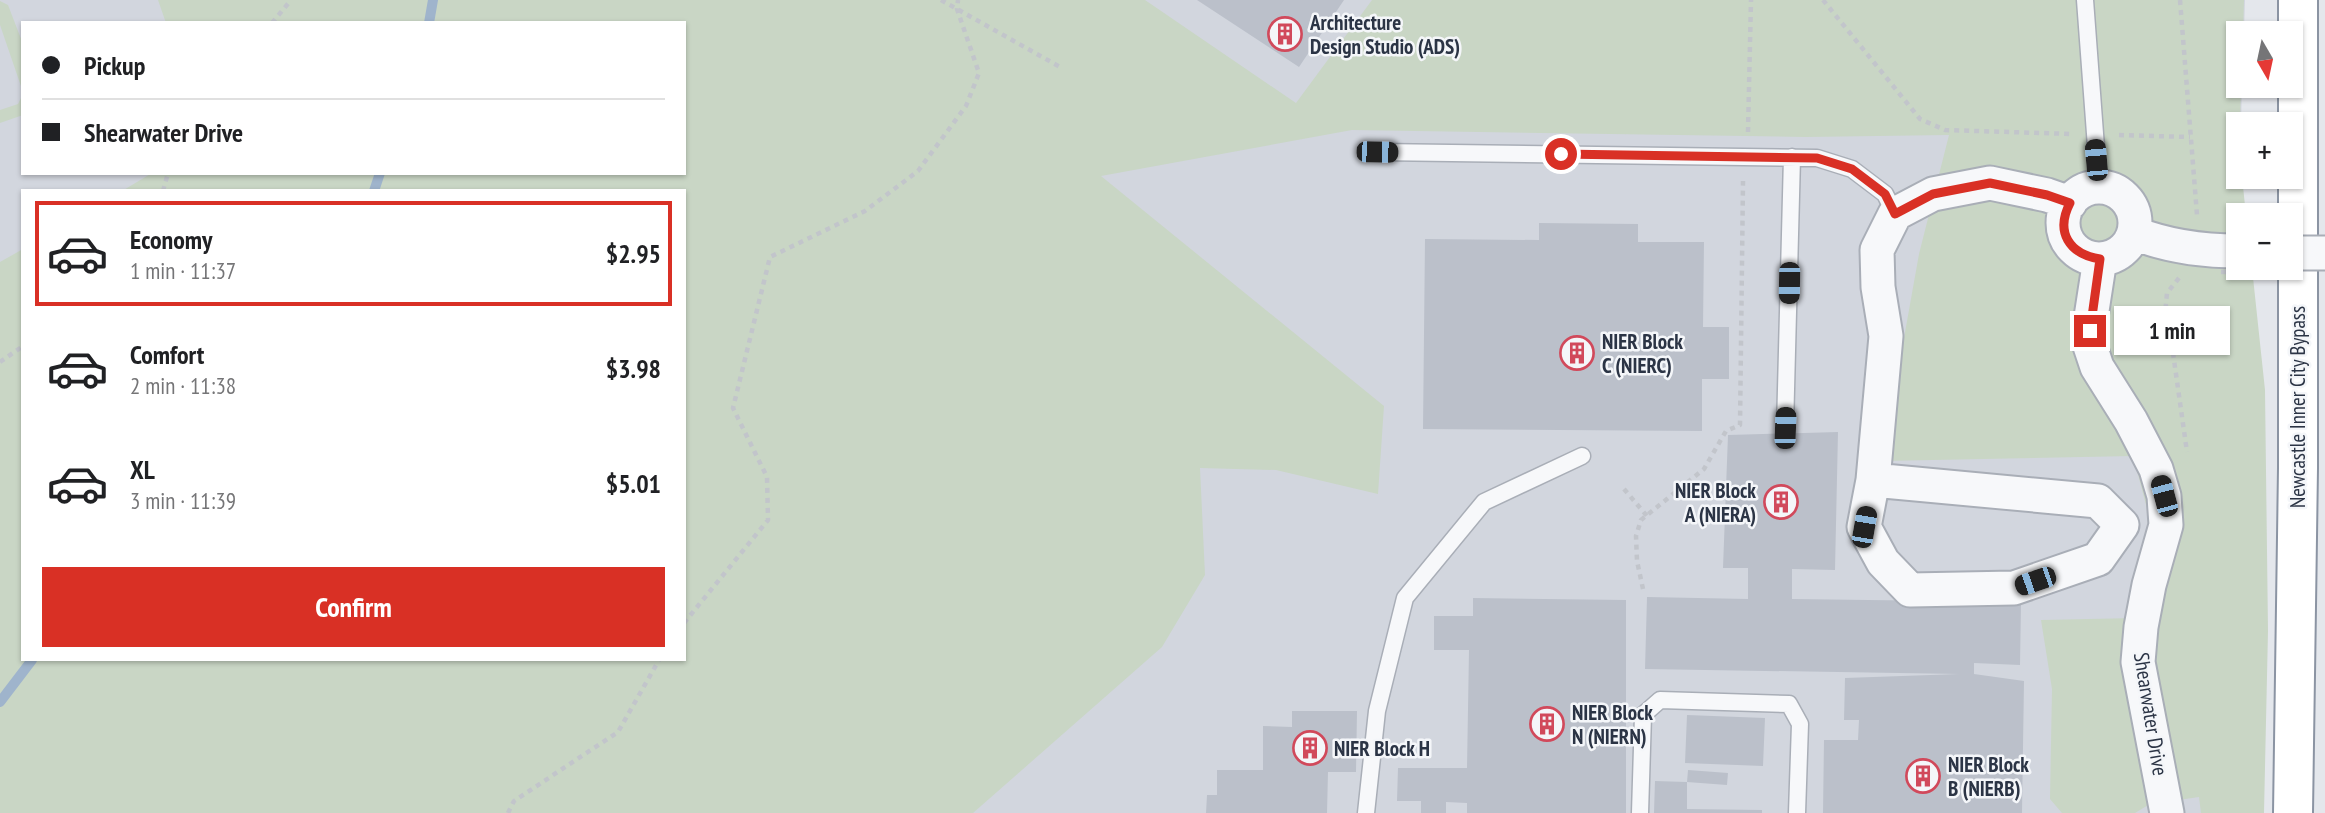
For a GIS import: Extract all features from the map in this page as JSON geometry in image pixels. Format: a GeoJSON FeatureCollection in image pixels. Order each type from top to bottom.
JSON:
{"type":"FeatureCollection","features":[{"type":"Feature","properties":{"kind":"highway","name":"Newcastle Inner City Bypass"},"geometry":{"type":"LineString","coordinates":[[2293,813],[2298,468],[2298,0]]}},
{"type":"Feature","properties":{"kind":"street"},"geometry":{"type":"LineString","coordinates":[[1873,480],[2098,500],[2122,525],[2098,559],[2014,588],[1910,590],[1883,562],[1864,527],[1873,480],[1886,336],[1878,287],[1877,250],[1895,214],[1933,194],[1990,183],[2047,195],[2070,203]]}},
{"type":"Feature","properties":{"kind":"street"},"geometry":{"type":"LineString","coordinates":[[2110,188],[2120,193],[2134,211],[2136,222],[2129,243],[2121,251],[2100,259],[2079,253],[2065,235],[2063,224],[2070,203],[2087,189],[2110,188]]}},
{"type":"Feature","properties":{"kind":"street"},"geometry":{"type":"LineString","coordinates":[[2134,233],[2153,240],[2220,250]]}},
{"type":"Feature","properties":{"kind":"street"},"geometry":{"type":"LineString","coordinates":[[2303,253],[2325,253]]}},
{"type":"Feature","properties":{"kind":"street","name":"Shearwater Drive"},"geometry":{"type":"LineString","coordinates":[[2100,259],[2091,317],[2090,346],[2097,367],[2131,421],[2156,468],[2164,496],[2166,525],[2149,585],[2138,662],[2167,813]]}},
{"type":"Feature","properties":{"kind":"lane"},"geometry":{"type":"LineString","coordinates":[[2085,0],[2099,187]]}},
{"type":"Feature","properties":{"kind":"lane"},"geometry":{"type":"LineString","coordinates":[[1377,152],[1817,158],[1852,169],[1885,194],[1895,214]]}},
{"type":"Feature","properties":{"kind":"lane"},"geometry":{"type":"LineString","coordinates":[[1785,428],[1792,157]]}},
{"type":"Feature","properties":{"kind":"lane"},"geometry":{"type":"LineString","coordinates":[[1366,813],[1377,711],[1405,598],[1484,502],[1582,456]]}},
{"type":"Feature","properties":{"kind":"lane"},"geometry":{"type":"LineString","coordinates":[[1640,813],[1643,715],[1660,700],[1789,704],[1800,723],[1797,813]]}},
{"type":"Feature","properties":{"kind":"path"},"geometry":{"type":"LineString","coordinates":[[274,21],[291,0]]}},
{"type":"Feature","properties":{"kind":"path"},"geometry":{"type":"LineString","coordinates":[[941,0],[1060,67]]}},
{"type":"Feature","properties":{"kind":"path"},"geometry":{"type":"LineString","coordinates":[[686,621],[768,520],[767,477],[733,408],[770,257],[865,211],[918,171],[966,106],[979,72],[957,9],[958,0]]}},
{"type":"Feature","properties":{"kind":"path"},"geometry":{"type":"LineString","coordinates":[[1748,140],[1751,0]]}},
{"type":"Feature","properties":{"kind":"path"},"geometry":{"type":"LineString","coordinates":[[1823,0],[1920,118],[1945,130],[2190,137]]}},
{"type":"Feature","properties":{"kind":"path"},"geometry":{"type":"LineString","coordinates":[[2180,0],[2190,137],[2220,250]]}},
{"type":"Feature","properties":{"kind":"path"},"geometry":{"type":"LineString","coordinates":[[1643,589],[1637,561],[1636,536],[1641,520],[1704,470],[1726,431],[1740,425],[1743,180]]}},
{"type":"Feature","properties":{"kind":"path"},"geometry":{"type":"LineString","coordinates":[[2119,334],[2168,330]]}},
{"type":"Feature","properties":{"kind":"path"},"geometry":{"type":"LineString","coordinates":[[0,362],[21,347]]}},
{"type":"Feature","properties":{"kind":"path"},"geometry":{"type":"LineString","coordinates":[[1624,489],[1647,516]]}},
{"type":"Feature","properties":{"kind":"path"},"geometry":{"type":"LineString","coordinates":[[508,813],[514,801],[618,732],[658,661]]}},
{"type":"Feature","properties":{"kind":"shaded area"},"geometry":{"type":"Polygon","coordinates":[[[0,0],[2245,0],[2244,21],[2226,21],[2226,98],[2242,98],[2241,112],[2226,112],[2226,189],[2237,189],[2237,203],[2226,203],[2226,280],[2237,280],[2232,813],[0,813],[0,0]]]}},
{"type":"Feature","properties":{"kind":"green space"},"geometry":{"type":"Polygon","coordinates":[[[158,0],[1145,0],[1296,103],[1372,0],[2244,0],[2243,21],[2226,21],[2226,98],[2241,98],[2240,112],[2226,112],[2226,189],[2243,189],[2245,203],[2226,203],[2226,280],[2253,280],[2265,390],[2268,631],[2264,813],[2201,813],[2199,797],[2150,804],[2135,813],[2062,813],[2050,799],[2052,689],[2041,620],[2136,618],[2155,538],[2133,456],[1882,461],[1919,254],[1949,135],[1805,137],[1352,130],[1101,176],[1384,406],[1378,494],[1276,470],[1200,468],[1205,575],[1162,647],[973,813],[0,813],[0,262],[21,250],[21,661],[686,661],[686,189],[125,189],[149,175],[686,175],[686,21],[165,21],[158,0]]]}},
{"type":"Feature","properties":{"kind":"green space"},"geometry":{"type":"Polygon","coordinates":[[[0,1],[8,5],[21,39],[21,86],[0,25],[0,1]]]}},
{"type":"Feature","properties":{"kind":"green space"},"geometry":{"type":"Polygon","coordinates":[[[21,98],[21,116],[0,123],[0,110],[18,104],[21,98]]]}},
{"type":"Feature","properties":{"kind":"building","name":"Architecture Design Studio (ADS)"},"geometry":{"type":"Polygon","coordinates":[[[1197,0],[1344,0],[1299,67],[1197,0]]]}},
{"type":"Feature","properties":{"kind":"building","name":"NIER Block C (NIERC)"},"geometry":{"type":"Polygon","coordinates":[[[1539,223],[1638,224],[1638,242],[1704,242],[1703,327],[1729,327],[1729,379],[1702,379],[1702,431],[1423,429],[1425,239],[1539,240],[1539,223]]]}},
{"type":"Feature","properties":{"kind":"building","name":"NIER Block A (NIERA)"},"geometry":{"type":"Polygon","coordinates":[[[1838,432],[1835,570],[1792,569],[1792,599],[2021,602],[2020,665],[1974,663],[1974,674],[2024,681],[2022,813],[1823,813],[1824,740],[1858,740],[1859,720],[1844,720],[1845,678],[1959,674],[1645,669],[1647,597],[1748,599],[1748,568],[1723,568],[1728,435],[1838,432]]]}},
{"type":"Feature","properties":{"kind":"building","name":"NIER Block N (NIERN)"},"geometry":{"type":"Polygon","coordinates":[[[1473,598],[1626,600],[1626,813],[1467,813],[1467,803],[1446,802],[1446,813],[1421,813],[1421,801],[1397,801],[1398,768],[1467,768],[1469,650],[1434,650],[1434,616],[1473,616],[1473,598]]]}},
{"type":"Feature","properties":{"kind":"building","name":"NIER Block H"},"geometry":{"type":"Polygon","coordinates":[[[1292,711],[1357,711],[1356,772],[1328,772],[1327,813],[1206,813],[1207,795],[1217,795],[1217,770],[1263,770],[1263,726],[1292,727],[1292,711]]]}},
{"type":"Feature","properties":{"kind":"building"},"geometry":{"type":"Polygon","coordinates":[[[1687,715],[1765,718],[1763,766],[1685,763],[1687,715]]]}},
{"type":"Feature","properties":{"kind":"building"},"geometry":{"type":"Polygon","coordinates":[[[1688,770],[1728,773],[1727,785],[1687,782],[1688,770]]]}},
{"type":"Feature","properties":{"kind":"building"},"geometry":{"type":"Polygon","coordinates":[[[1655,781],[1687,782],[1687,809],[1762,810],[1762,813],[1654,813],[1655,781]]]}},
{"type":"Feature","properties":{"kind":"waterway"},"geometry":{"type":"LineString","coordinates":[[429,21],[433,0]]}},
{"type":"Feature","properties":{"kind":"waterway"},"geometry":{"type":"LineString","coordinates":[[375,189],[379,175]]}},
{"type":"Feature","properties":{"kind":"waterway"},"geometry":{"type":"LineString","coordinates":[[0,702],[31,661]]}},
{"type":"Feature","properties":{"kind":"place","name":"Architecture Design Studio (ADS)"},"geometry":{"type":"Point","coordinates":[1285,34]}},
{"type":"Feature","properties":{"kind":"place","name":"NIER Block C (NIERC)"},"geometry":{"type":"Point","coordinates":[1577,353]}},
{"type":"Feature","properties":{"kind":"place","name":"NIER Block A (NIERA)"},"geometry":{"type":"Point","coordinates":[1781,502]}},
{"type":"Feature","properties":{"kind":"place","name":"NIER Block N (NIERN)"},"geometry":{"type":"Point","coordinates":[1547,724]}},
{"type":"Feature","properties":{"kind":"place","name":"NIER Block H"},"geometry":{"type":"Point","coordinates":[1310,748]}},
{"type":"Feature","properties":{"kind":"place","name":"NIER Block B (NIERB)"},"geometry":{"type":"Point","coordinates":[1923,776]}},
{"type":"Feature","properties":{"kind":"route"},"geometry":{"type":"LineString","coordinates":[[1561,154],[1817,158],[1852,169],[1885,194],[1895,214],[1933,194],[1990,183],[2047,195],[2070,203],[2063,224],[2071,245],[2079,253],[2100,259],[2090,331]]}}]}
